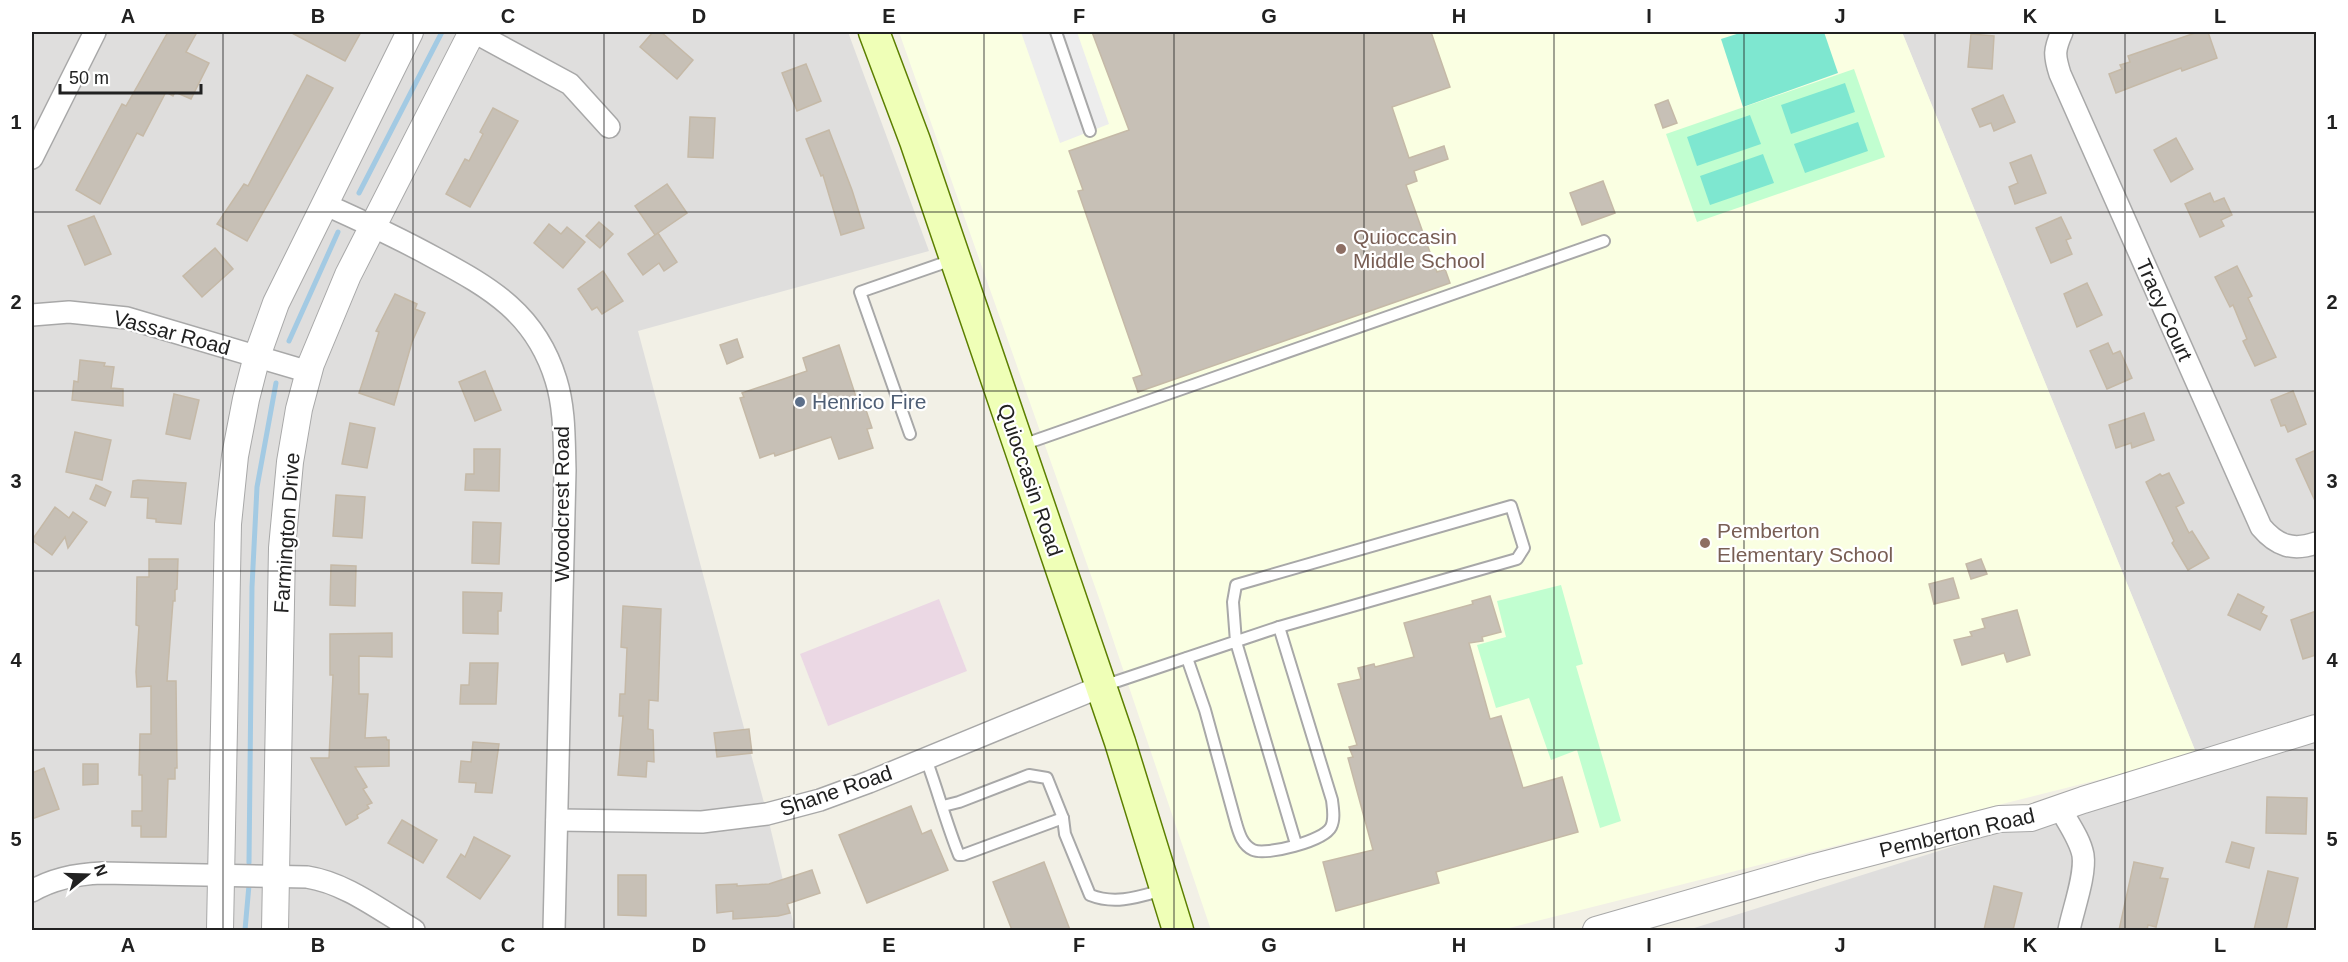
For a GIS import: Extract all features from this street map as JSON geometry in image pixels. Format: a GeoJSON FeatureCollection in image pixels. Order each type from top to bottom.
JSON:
{"type":"FeatureCollection","features":[{"type":"Feature","properties":{"kind":"main road","name":"Quioccasin Road"},"geometry":{"type":"LineString","coordinates":[[879,33],[1100,687],[1178,930]]}},
{"type":"Feature","properties":{"kind":"street"},"geometry":{"type":"LineString","coordinates":[[32,158],[96,32]]}},
{"type":"Feature","properties":{"kind":"street"},"geometry":{"type":"LineString","coordinates":[[220,930],[228,524],[235,456],[257,356],[276,303],[410,32]]}},
{"type":"Feature","properties":{"kind":"street"},"geometry":{"type":"LineString","coordinates":[[473,32],[570,84],[609,127]]}},
{"type":"Feature","properties":{"kind":"street","name":"Farmington Drive"},"geometry":{"type":"LineString","coordinates":[[274,930],[284,506],[299,409],[309,372],[348,275],[473,32]]}},
{"type":"Feature","properties":{"kind":"street","name":"Tracy Court"},"geometry":{"type":"LineString","coordinates":[[2062,32],[2055,46],[2055,57],[2060,74],[2261,527],[2271,539],[2280,544],[2294,548],[2316,543]]}},
{"type":"Feature","properties":{"kind":"street","name":"Woodcrest Road"},"geometry":{"type":"LineString","coordinates":[[324,204],[460,270],[494,291],[516,311],[534,334],[556,380],[563,412],[565,470],[555,930]]}},
{"type":"Feature","properties":{"kind":"street","name":"Vassar Road"},"geometry":{"type":"LineString","coordinates":[[32,315],[69,312],[127,318],[309,372]]}},
{"type":"Feature","properties":{"kind":"street","name":"Shane Road"},"geometry":{"type":"LineString","coordinates":[[557,820],[702,822],[738,819],[820,800],[1100,687]]}},
{"type":"Feature","properties":{"kind":"street","name":"Pemberton Road"},"geometry":{"type":"LineString","coordinates":[[1596,930],[1642,924],[1999,819],[2031,818],[2316,728]]}},
{"type":"Feature","properties":{"kind":"street"},"geometry":{"type":"LineString","coordinates":[[2060,808],[2077,839],[2083,856],[2083,867],[2068,930]]}},
{"type":"Feature","properties":{"kind":"street"},"geometry":{"type":"LineString","coordinates":[[32,891],[56,880],[80,874],[221,874],[325,880],[414,930]]}},
{"type":"Feature","properties":{"kind":"lane"},"geometry":{"type":"LineString","coordinates":[[1056,32],[1090,131]]}},
{"type":"Feature","properties":{"kind":"lane"},"geometry":{"type":"LineString","coordinates":[[1019,447],[1604,241]]}},
{"type":"Feature","properties":{"kind":"lane"},"geometry":{"type":"LineString","coordinates":[[910,434],[860,292],[955,259]]}},
{"type":"Feature","properties":{"kind":"lane"},"geometry":{"type":"LineString","coordinates":[[1100,687],[1236,642],[1279,627],[1517,559],[1524,548],[1511,506],[1236,585],[1233,602],[1236,642],[1296,844]]}},
{"type":"Feature","properties":{"kind":"lane"},"geometry":{"type":"LineString","coordinates":[[1187,658],[1205,710],[1241,838],[1255,851],[1264,852],[1296,844],[1327,833],[1333,820],[1333,811],[1332,800],[1279,627]]}},
{"type":"Feature","properties":{"kind":"lane"},"geometry":{"type":"LineString","coordinates":[[926,759],[943,806],[945,820],[959,855],[1063,818]]}},
{"type":"Feature","properties":{"kind":"lane"},"geometry":{"type":"LineString","coordinates":[[943,806],[1029,776],[1047,778],[1063,818],[1065,834],[1090,896],[1112,901],[1126,900],[1166,889]]}},
{"type":"Feature","properties":{"kind":"shaded area"},"geometry":{"type":"Polygon","coordinates":[[[32,32],[848,32],[929,251],[638,331],[767,814],[795,930],[32,930],[32,32]]]}},
{"type":"Feature","properties":{"kind":"shaded area"},"geometry":{"type":"Polygon","coordinates":[[[899,32],[1902,32],[2197,755],[1501,930],[1211,930],[1100,601],[899,32]]]}},
{"type":"Feature","properties":{"kind":"shaded area"},"geometry":{"type":"Polygon","coordinates":[[[1021,32],[1077,32],[1109,124],[1060,143],[1021,32]]]}},
{"type":"Feature","properties":{"kind":"shaded area"},"geometry":{"type":"Polygon","coordinates":[[[1743,32],[1824,32],[1838,73],[1743,107],[1721,39],[1743,32]]]}},
{"type":"Feature","properties":{"kind":"shaded area"},"geometry":{"type":"Polygon","coordinates":[[[1902,32],[2316,32],[2316,722],[2197,755],[1902,32]]]}},
{"type":"Feature","properties":{"kind":"shaded area"},"geometry":{"type":"Polygon","coordinates":[[[1845,83],[1855,112],[1791,134],[1781,105],[1845,83]]]}},
{"type":"Feature","properties":{"kind":"shaded area"},"geometry":{"type":"Polygon","coordinates":[[[1750,115],[1761,144],[1697,166],[1687,137],[1750,115]]]}},
{"type":"Feature","properties":{"kind":"shaded area"},"geometry":{"type":"Polygon","coordinates":[[[1858,122],[1868,151],[1805,173],[1794,144],[1858,122]]]}},
{"type":"Feature","properties":{"kind":"shaded area"},"geometry":{"type":"Polygon","coordinates":[[[1763,154],[1774,183],[1710,205],[1700,176],[1763,154]]]}},
{"type":"Feature","properties":{"kind":"shaded area"},"geometry":{"type":"Polygon","coordinates":[[[939,599],[967,671],[828,726],[800,654],[939,599]]]}},
{"type":"Feature","properties":{"kind":"shaded area"},"geometry":{"type":"Polygon","coordinates":[[[2316,732],[2316,930],[1688,930],[2316,732]]]}},
{"type":"Feature","properties":{"kind":"green space"},"geometry":{"type":"Polygon","coordinates":[[[1854,69],[1885,157],[1697,222],[1666,134],[1854,69]]]}},
{"type":"Feature","properties":{"kind":"green space"},"geometry":{"type":"Polygon","coordinates":[[[1561,585],[1583,664],[1576,666],[1621,821],[1600,828],[1577,750],[1551,760],[1529,698],[1496,708],[1477,645],[1506,637],[1497,601],[1561,585]]]}},
{"type":"Feature","properties":{"kind":"building"},"geometry":{"type":"Polygon","coordinates":[[[168,32],[197,32],[186,52],[209,63],[191,99],[175,92],[173,96],[166,92],[143,136],[137,133],[100,204],[76,190],[122,104],[126,106],[168,32]]]}},
{"type":"Feature","properties":{"kind":"building"},"geometry":{"type":"Polygon","coordinates":[[[290,32],[361,32],[345,61],[290,32]]]}},
{"type":"Feature","properties":{"kind":"building"},"geometry":{"type":"Polygon","coordinates":[[[653,32],[661,32],[693,60],[677,79],[640,47],[653,32]]]}},
{"type":"Feature","properties":{"kind":"building"},"geometry":{"type":"Polygon","coordinates":[[[1092,32],[1431,32],[1450,87],[1392,107],[1409,158],[1444,146],[1448,159],[1414,171],[1417,181],[1406,185],[1437,272],[1445,269],[1450,283],[1138,392],[1133,378],[1142,375],[1078,191],[1083,190],[1069,151],[1129,130],[1092,32]]]}},
{"type":"Feature","properties":{"kind":"building"},"geometry":{"type":"Polygon","coordinates":[[[2198,32],[2208,32],[2217,58],[2182,71],[2181,68],[2116,93],[2109,74],[2122,69],[2120,65],[2130,62],[2128,56],[2198,32]]]}},
{"type":"Feature","properties":{"kind":"building"},"geometry":{"type":"Polygon","coordinates":[[[1971,34],[1994,36],[1992,69],[1968,67],[1971,34]]]}},
{"type":"Feature","properties":{"kind":"building"},"geometry":{"type":"Polygon","coordinates":[[[806,64],[821,101],[797,111],[782,73],[806,64]]]}},
{"type":"Feature","properties":{"kind":"building"},"geometry":{"type":"Polygon","coordinates":[[[307,75],[333,88],[247,241],[217,224],[244,184],[248,186],[307,75]]]}},
{"type":"Feature","properties":{"kind":"building"},"geometry":{"type":"Polygon","coordinates":[[[2003,95],[2015,122],[1994,131],[1991,123],[1980,127],[1972,109],[2003,95]]]}},
{"type":"Feature","properties":{"kind":"building"},"geometry":{"type":"Polygon","coordinates":[[[1668,100],[1677,123],[1663,128],[1655,105],[1668,100]]]}},
{"type":"Feature","properties":{"kind":"building"},"geometry":{"type":"Polygon","coordinates":[[[493,108],[518,121],[470,207],[446,194],[465,159],[469,161],[483,134],[480,132],[493,108]]]}},
{"type":"Feature","properties":{"kind":"building"},"geometry":{"type":"Polygon","coordinates":[[[690,117],[715,118],[713,158],[688,157],[690,117]]]}},
{"type":"Feature","properties":{"kind":"building"},"geometry":{"type":"Polygon","coordinates":[[[829,130],[864,228],[841,235],[823,175],[821,176],[806,139],[829,130]]]}},
{"type":"Feature","properties":{"kind":"building"},"geometry":{"type":"Polygon","coordinates":[[[2176,138],[2193,169],[2171,182],[2154,150],[2176,138]]]}},
{"type":"Feature","properties":{"kind":"building"},"geometry":{"type":"Polygon","coordinates":[[[2031,155],[2046,193],[2015,204],[2009,187],[2018,183],[2010,163],[2031,155]]]}},
{"type":"Feature","properties":{"kind":"building"},"geometry":{"type":"Polygon","coordinates":[[[1603,181],[1615,213],[1582,225],[1570,193],[1603,181]]]}},
{"type":"Feature","properties":{"kind":"building"},"geometry":{"type":"Polygon","coordinates":[[[667,184],[687,213],[655,235],[635,206],[667,184]]]}},
{"type":"Feature","properties":{"kind":"building"},"geometry":{"type":"Polygon","coordinates":[[[2210,193],[2214,202],[2224,198],[2232,215],[2221,220],[2224,226],[2200,237],[2185,204],[2210,193]]]}},
{"type":"Feature","properties":{"kind":"building"},"geometry":{"type":"Polygon","coordinates":[[[94,216],[111,254],[85,265],[68,226],[94,216]]]}},
{"type":"Feature","properties":{"kind":"building"},"geometry":{"type":"Polygon","coordinates":[[[2061,217],[2071,238],[2066,240],[2072,254],[2051,263],[2036,228],[2061,217]]]}},
{"type":"Feature","properties":{"kind":"building"},"geometry":{"type":"Polygon","coordinates":[[[599,222],[613,234],[600,248],[586,236],[599,222]]]}},
{"type":"Feature","properties":{"kind":"building"},"geometry":{"type":"Polygon","coordinates":[[[549,224],[561,234],[567,227],[585,242],[563,268],[534,243],[549,224]]]}},
{"type":"Feature","properties":{"kind":"building"},"geometry":{"type":"Polygon","coordinates":[[[658,233],[677,262],[664,271],[659,263],[643,275],[628,254],[658,233]]]}},
{"type":"Feature","properties":{"kind":"building"},"geometry":{"type":"Polygon","coordinates":[[[215,248],[233,269],[202,297],[183,276],[215,248]]]}},
{"type":"Feature","properties":{"kind":"building"},"geometry":{"type":"Polygon","coordinates":[[[2237,266],[2252,296],[2248,298],[2276,357],[2255,366],[2243,341],[2247,339],[2233,305],[2230,307],[2215,277],[2237,266]]]}},
{"type":"Feature","properties":{"kind":"building"},"geometry":{"type":"Polygon","coordinates":[[[603,271],[623,301],[602,314],[597,307],[592,310],[578,289],[603,271]]]}},
{"type":"Feature","properties":{"kind":"building"},"geometry":{"type":"Polygon","coordinates":[[[2087,283],[2102,315],[2077,327],[2064,294],[2087,283]]]}},
{"type":"Feature","properties":{"kind":"building"},"geometry":{"type":"Polygon","coordinates":[[[395,294],[417,304],[415,309],[425,313],[412,342],[394,405],[359,393],[379,332],[376,331],[395,294]]]}},
{"type":"Feature","properties":{"kind":"building"},"geometry":{"type":"Polygon","coordinates":[[[737,339],[743,357],[727,364],[720,345],[737,339]]]}},
{"type":"Feature","properties":{"kind":"building"},"geometry":{"type":"Polygon","coordinates":[[[2108,343],[2113,354],[2120,351],[2132,378],[2107,389],[2090,351],[2108,343]]]}},
{"type":"Feature","properties":{"kind":"building","name":"Henrico Fire"},"geometry":{"type":"Polygon","coordinates":[[[839,345],[858,403],[863,401],[872,428],[867,429],[873,448],[839,459],[831,437],[775,456],[774,453],[760,458],[740,398],[744,397],[742,393],[807,371],[803,358],[839,345]]]}},
{"type":"Feature","properties":{"kind":"building"},"geometry":{"type":"Polygon","coordinates":[[[80,360],[105,363],[104,366],[114,367],[111,388],[123,389],[123,406],[72,400],[74,381],[78,382],[80,360]]]}},
{"type":"Feature","properties":{"kind":"building"},"geometry":{"type":"Polygon","coordinates":[[[485,371],[501,410],[475,421],[459,382],[485,371]]]}},
{"type":"Feature","properties":{"kind":"building"},"geometry":{"type":"Polygon","coordinates":[[[2293,391],[2306,424],[2288,432],[2285,425],[2281,426],[2271,400],[2293,391]]]}},
{"type":"Feature","properties":{"kind":"building"},"geometry":{"type":"Polygon","coordinates":[[[174,394],[199,400],[190,439],[166,434],[174,394]]]}},
{"type":"Feature","properties":{"kind":"building"},"geometry":{"type":"Polygon","coordinates":[[[2144,413],[2154,440],[2132,448],[2131,443],[2116,448],[2109,425],[2144,413]]]}},
{"type":"Feature","properties":{"kind":"building"},"geometry":{"type":"Polygon","coordinates":[[[350,423],[375,428],[367,468],[342,464],[350,423]]]}},
{"type":"Feature","properties":{"kind":"building"},"geometry":{"type":"Polygon","coordinates":[[[75,432],[111,440],[102,480],[66,472],[75,432]]]}},
{"type":"Feature","properties":{"kind":"building"},"geometry":{"type":"Polygon","coordinates":[[[474,449],[500,449],[499,491],[465,490],[466,474],[474,474],[474,449]]]}},
{"type":"Feature","properties":{"kind":"building"},"geometry":{"type":"Polygon","coordinates":[[[2316,450],[2316,503],[2296,459],[2316,450]]]}},
{"type":"Feature","properties":{"kind":"building"},"geometry":{"type":"Polygon","coordinates":[[[2169,473],[2184,503],[2176,507],[2189,533],[2192,531],[2209,558],[2188,570],[2172,543],[2174,541],[2146,482],[2160,474],[2162,476],[2169,473]]]}},
{"type":"Feature","properties":{"kind":"building"},"geometry":{"type":"Polygon","coordinates":[[[133,481],[186,483],[181,524],[156,522],[156,519],[147,518],[148,498],[131,497],[133,481]]]}},
{"type":"Feature","properties":{"kind":"building"},"geometry":{"type":"Polygon","coordinates":[[[96,485],[111,492],[105,506],[90,499],[96,485]]]}},
{"type":"Feature","properties":{"kind":"building"},"geometry":{"type":"Polygon","coordinates":[[[336,495],[365,497],[362,538],[333,536],[336,495]]]}},
{"type":"Feature","properties":{"kind":"building"},"geometry":{"type":"Polygon","coordinates":[[[55,507],[69,518],[73,512],[87,522],[68,548],[65,537],[52,555],[32,540],[55,507]]]}},
{"type":"Feature","properties":{"kind":"building"},"geometry":{"type":"Polygon","coordinates":[[[473,522],[501,523],[499,564],[472,563],[473,522]]]}},
{"type":"Feature","properties":{"kind":"building"},"geometry":{"type":"Polygon","coordinates":[[[149,559],[178,559],[167,681],[176,681],[177,768],[175,768],[175,779],[168,779],[166,837],[141,837],[141,826],[132,826],[132,811],[142,811],[142,775],[139,775],[140,734],[151,734],[151,686],[137,687],[136,672],[139,626],[136,625],[137,577],[149,577],[149,559]]]}},
{"type":"Feature","properties":{"kind":"building"},"geometry":{"type":"Polygon","coordinates":[[[1981,559],[1987,574],[1971,579],[1966,564],[1981,559]]]}},
{"type":"Feature","properties":{"kind":"building"},"geometry":{"type":"Polygon","coordinates":[[[331,565],[356,566],[355,606],[330,605],[331,565]]]}},
{"type":"Feature","properties":{"kind":"building"},"geometry":{"type":"Polygon","coordinates":[[[1953,578],[1959,598],[1934,604],[1929,584],[1953,578]]]}},
{"type":"Feature","properties":{"kind":"building"},"geometry":{"type":"Polygon","coordinates":[[[463,592],[502,593],[501,611],[498,611],[498,634],[463,633],[463,592]]]}},
{"type":"Feature","properties":{"kind":"building"},"geometry":{"type":"Polygon","coordinates":[[[2238,594],[2264,607],[2261,613],[2267,616],[2260,630],[2228,615],[2238,594]]]}},
{"type":"Feature","properties":{"kind":"building"},"geometry":{"type":"Polygon","coordinates":[[[1490,596],[1501,632],[1482,637],[1483,641],[1469,643],[1490,719],[1501,716],[1523,788],[1562,777],[1578,832],[1436,872],[1439,883],[1336,911],[1323,862],[1373,850],[1348,758],[1353,757],[1349,747],[1357,745],[1338,684],[1361,679],[1358,668],[1374,664],[1375,667],[1414,657],[1404,623],[1473,604],[1472,601],[1490,596]]]}},
{"type":"Feature","properties":{"kind":"building"},"geometry":{"type":"Polygon","coordinates":[[[623,606],[661,609],[658,701],[649,700],[648,729],[653,730],[654,762],[647,761],[646,777],[618,775],[623,716],[619,716],[620,694],[625,694],[627,648],[621,647],[623,606]]]}},
{"type":"Feature","properties":{"kind":"building"},"geometry":{"type":"Polygon","coordinates":[[[2017,610],[2030,655],[2007,662],[2004,653],[1962,665],[1954,640],[1972,636],[1970,632],[1985,628],[1982,619],[2017,610]]]}},
{"type":"Feature","properties":{"kind":"building"},"geometry":{"type":"Polygon","coordinates":[[[2316,611],[2316,655],[2303,659],[2291,620],[2316,611]]]}},
{"type":"Feature","properties":{"kind":"building"},"geometry":{"type":"Polygon","coordinates":[[[392,633],[392,657],[359,656],[359,694],[368,694],[365,738],[386,737],[389,740],[389,766],[355,767],[367,787],[363,789],[372,803],[367,805],[369,808],[357,815],[358,818],[346,825],[311,758],[329,758],[333,675],[330,675],[330,634],[392,633]]]}},
{"type":"Feature","properties":{"kind":"building"},"geometry":{"type":"Polygon","coordinates":[[[470,663],[498,663],[496,704],[460,704],[461,685],[469,685],[470,663]]]}},
{"type":"Feature","properties":{"kind":"building"},"geometry":{"type":"Polygon","coordinates":[[[749,729],[752,753],[717,757],[714,733],[749,729]]]}},
{"type":"Feature","properties":{"kind":"building"},"geometry":{"type":"Polygon","coordinates":[[[473,742],[499,744],[492,793],[475,792],[476,783],[459,782],[461,761],[471,762],[473,742]]]}},
{"type":"Feature","properties":{"kind":"building"},"geometry":{"type":"Polygon","coordinates":[[[83,764],[98,764],[98,784],[83,785],[83,764]]]}},
{"type":"Feature","properties":{"kind":"building"},"geometry":{"type":"Polygon","coordinates":[[[44,768],[59,809],[32,819],[32,773],[44,768]]]}},
{"type":"Feature","properties":{"kind":"building"},"geometry":{"type":"Polygon","coordinates":[[[2267,797],[2307,798],[2306,834],[2266,833],[2267,797]]]}},
{"type":"Feature","properties":{"kind":"building"},"geometry":{"type":"Polygon","coordinates":[[[911,806],[922,834],[931,830],[948,870],[867,903],[839,835],[911,806]]]}},
{"type":"Feature","properties":{"kind":"building"},"geometry":{"type":"Polygon","coordinates":[[[402,820],[437,840],[423,863],[388,843],[402,820]]]}},
{"type":"Feature","properties":{"kind":"building"},"geometry":{"type":"Polygon","coordinates":[[[474,837],[510,856],[480,899],[447,877],[461,854],[465,857],[474,837]]]}},
{"type":"Feature","properties":{"kind":"building"},"geometry":{"type":"Polygon","coordinates":[[[2232,842],[2254,848],[2249,868],[2226,862],[2232,842]]]}},
{"type":"Feature","properties":{"kind":"building"},"geometry":{"type":"Polygon","coordinates":[[[1044,862],[1070,930],[1012,930],[993,882],[1044,862]]]}},
{"type":"Feature","properties":{"kind":"building"},"geometry":{"type":"Polygon","coordinates":[[[2134,862],[2163,868],[2160,878],[2168,879],[2156,927],[2148,925],[2147,930],[2119,930],[2134,862]]]}},
{"type":"Feature","properties":{"kind":"building"},"geometry":{"type":"Polygon","coordinates":[[[812,870],[820,893],[787,904],[790,913],[733,919],[733,911],[717,913],[716,885],[769,884],[812,870]]]}},
{"type":"Feature","properties":{"kind":"building"},"geometry":{"type":"Polygon","coordinates":[[[2268,871],[2298,878],[2286,930],[2254,930],[2268,871]]]}},
{"type":"Feature","properties":{"kind":"building"},"geometry":{"type":"Polygon","coordinates":[[[618,875],[646,875],[646,916],[618,915],[618,875]]]}},
{"type":"Feature","properties":{"kind":"building"},"geometry":{"type":"Polygon","coordinates":[[[1994,886],[2022,893],[2013,930],[1984,930],[1994,886]]]}},
{"type":"Feature","properties":{"kind":"waterway"},"geometry":{"type":"LineString","coordinates":[[359,193],[442,32]]}},
{"type":"Feature","properties":{"kind":"waterway"},"geometry":{"type":"LineString","coordinates":[[289,341],[338,232]]}},
{"type":"Feature","properties":{"kind":"waterway"},"geometry":{"type":"LineString","coordinates":[[249,863],[252,587],[257,487],[276,383]]}},
{"type":"Feature","properties":{"kind":"waterway"},"geometry":{"type":"LineString","coordinates":[[245,930],[249,885]]}},
{"type":"Feature","properties":{"kind":"place","name":"Quioccasin Middle School"},"geometry":{"type":"Point","coordinates":[1341,249]}},
{"type":"Feature","properties":{"kind":"place","name":"Henrico Fire"},"geometry":{"type":"Point","coordinates":[800,402]}},
{"type":"Feature","properties":{"kind":"place","name":"Pemberton Elementary School"},"geometry":{"type":"Point","coordinates":[1705,543]}}]}
